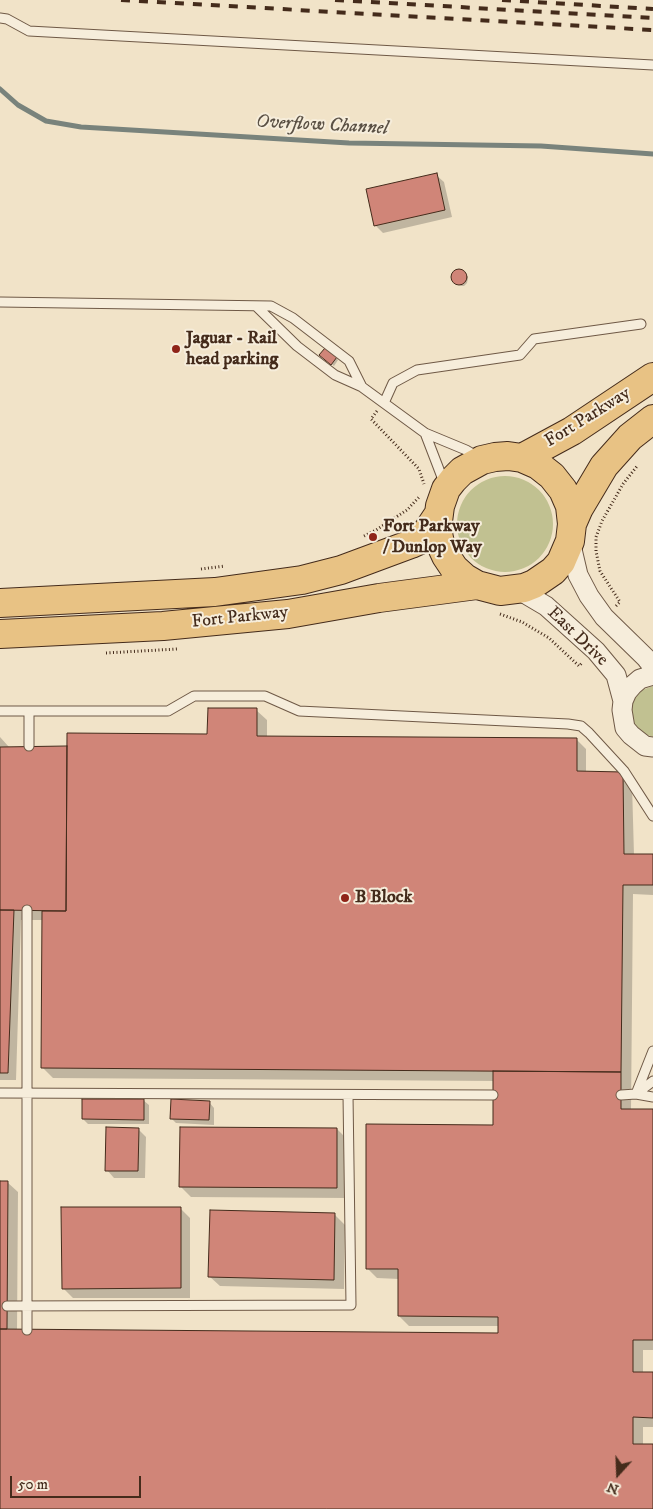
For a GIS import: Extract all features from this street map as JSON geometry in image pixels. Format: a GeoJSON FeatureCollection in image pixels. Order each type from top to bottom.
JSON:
{"type":"FeatureCollection","features":[{"type":"Feature","properties":{"kind":"main road","name":"Fort Parkway"},"geometry":{"type":"LineString","coordinates":[[522,458],[572,432],[653,377]]}},
{"type":"Feature","properties":{"kind":"main road","name":"Fort Parkway"},"geometry":{"type":"LineString","coordinates":[[433,496],[440,543],[454,568],[465,578],[477,585],[500,591],[512,591],[534,584],[553,571],[564,557],[578,508],[604,466],[630,436],[653,419]]}},
{"type":"Feature","properties":{"kind":"main road","name":"Fort Parkway"},"geometry":{"type":"LineString","coordinates":[[0,603],[216,592],[302,580],[341,570],[422,539],[433,496],[462,471],[482,460],[495,457],[522,458],[538,465],[552,476],[563,490],[570,506],[571,532]]}},
{"type":"Feature","properties":{"kind":"main road","name":"Fort Parkway"},"geometry":{"type":"LineString","coordinates":[[0,634],[163,626],[288,614],[379,598],[477,585]]}},
{"type":"Feature","properties":{"kind":"street","name":"East Drive"},"geometry":{"type":"LineString","coordinates":[[571,532],[578,575],[589,596],[604,617],[653,667]]}},
{"type":"Feature","properties":{"kind":"street","name":"East Drive"},"geometry":{"type":"LineString","coordinates":[[512,591],[524,593],[546,606],[596,651],[616,674],[623,701],[622,710],[625,728],[637,741],[650,747]]}},
{"type":"Feature","properties":{"kind":"street"},"geometry":{"type":"LineString","coordinates":[[623,701],[632,685],[640,679],[653,675]]}},
{"type":"Feature","properties":{"kind":"lane"},"geometry":{"type":"LineString","coordinates":[[0,18],[7,19],[29,31],[653,65]]}},
{"type":"Feature","properties":{"kind":"lane"},"geometry":{"type":"LineString","coordinates":[[0,302],[271,306],[300,323],[349,361],[362,387]]}},
{"type":"Feature","properties":{"kind":"lane"},"geometry":{"type":"LineString","coordinates":[[256,306],[305,352],[335,375],[362,387],[425,433],[466,450],[482,460]]}},
{"type":"Feature","properties":{"kind":"lane"},"geometry":{"type":"LineString","coordinates":[[384,403],[393,383],[417,370],[520,355],[534,339],[641,324]]}},
{"type":"Feature","properties":{"kind":"lane"},"geometry":{"type":"LineString","coordinates":[[425,433],[433,496]]}},
{"type":"Feature","properties":{"kind":"lane"},"geometry":{"type":"LineString","coordinates":[[0,710],[168,711],[194,696],[265,696],[299,711],[574,725],[580,726],[589,733],[624,771],[653,816]]}},
{"type":"Feature","properties":{"kind":"lane"},"geometry":{"type":"LineString","coordinates":[[29,711],[29,746]]}},
{"type":"Feature","properties":{"kind":"lane"},"geometry":{"type":"LineString","coordinates":[[27,910],[27,1330]]}},
{"type":"Feature","properties":{"kind":"lane"},"geometry":{"type":"LineString","coordinates":[[636,1094],[653,1051]]}},
{"type":"Feature","properties":{"kind":"lane"},"geometry":{"type":"LineString","coordinates":[[636,1094],[653,1081]]}},
{"type":"Feature","properties":{"kind":"lane"},"geometry":{"type":"LineString","coordinates":[[0,1094],[493,1095]]}},
{"type":"Feature","properties":{"kind":"lane"},"geometry":{"type":"LineString","coordinates":[[621,1095],[636,1094],[653,1097]]}},
{"type":"Feature","properties":{"kind":"lane"},"geometry":{"type":"LineString","coordinates":[[7,1306],[351,1305],[348,1095]]}},
{"type":"Feature","properties":{"kind":"path"},"geometry":{"type":"LineString","coordinates":[[360,538],[433,496],[419,469],[370,419],[384,403]]}},
{"type":"Feature","properties":{"kind":"path"},"geometry":{"type":"LineString","coordinates":[[198,569],[228,566]]}},
{"type":"Feature","properties":{"kind":"green space"},"geometry":{"type":"Polygon","coordinates":[[[505,476],[523,480],[539,490],[549,506],[553,524],[549,542],[539,558],[523,568],[505,572],[487,568],[471,558],[461,542],[457,524],[461,506],[471,490],[487,480],[505,476]]]}},
{"type":"Feature","properties":{"kind":"green space"},"geometry":{"type":"Polygon","coordinates":[[[653,686],[653,737],[642,733],[636,727],[632,720],[631,711],[636,695],[642,690],[653,686]]]}},
{"type":"Feature","properties":{"kind":"building"},"geometry":{"type":"Polygon","coordinates":[[[437,173],[445,210],[374,226],[366,189],[437,173]]]}},
{"type":"Feature","properties":{"kind":"building"},"geometry":{"type":"Polygon","coordinates":[[[459,269],[467,277],[459,285],[451,277],[459,269]]]}},
{"type":"Feature","properties":{"kind":"building"},"geometry":{"type":"Polygon","coordinates":[[[325,348],[337,357],[331,365],[319,355],[325,348]]]}},
{"type":"Feature","properties":{"kind":"building","name":"B Block"},"geometry":{"type":"Polygon","coordinates":[[[208,708],[257,708],[257,736],[577,738],[577,771],[623,772],[624,854],[653,854],[653,885],[623,885],[621,1072],[41,1068],[42,911],[66,911],[67,733],[207,734],[208,708]]]}},
{"type":"Feature","properties":{"kind":"building"},"geometry":{"type":"Polygon","coordinates":[[[67,746],[66,911],[0,910],[0,747],[67,746]]]}},
{"type":"Feature","properties":{"kind":"building"},"geometry":{"type":"Polygon","coordinates":[[[0,910],[14,910],[8,1073],[0,1073],[0,910]]]}},
{"type":"Feature","properties":{"kind":"building"},"geometry":{"type":"Polygon","coordinates":[[[493,1071],[621,1072],[621,1109],[653,1109],[653,1340],[633,1340],[633,1372],[653,1372],[653,1418],[633,1417],[633,1444],[653,1444],[653,1509],[0,1509],[0,1329],[498,1333],[498,1317],[398,1316],[398,1269],[366,1269],[366,1124],[493,1125],[493,1071]]]}},
{"type":"Feature","properties":{"kind":"building"},"geometry":{"type":"Polygon","coordinates":[[[82,1099],[144,1099],[144,1120],[82,1119],[82,1099]]]}},
{"type":"Feature","properties":{"kind":"building"},"geometry":{"type":"Polygon","coordinates":[[[171,1099],[210,1101],[209,1120],[170,1119],[171,1099]]]}},
{"type":"Feature","properties":{"kind":"building"},"geometry":{"type":"Polygon","coordinates":[[[106,1127],[139,1128],[138,1171],[105,1171],[106,1127]]]}},
{"type":"Feature","properties":{"kind":"building"},"geometry":{"type":"Polygon","coordinates":[[[180,1127],[337,1128],[337,1188],[179,1187],[180,1127]]]}},
{"type":"Feature","properties":{"kind":"building"},"geometry":{"type":"Polygon","coordinates":[[[0,1181],[8,1181],[7,1329],[0,1329],[0,1181]]]}},
{"type":"Feature","properties":{"kind":"building"},"geometry":{"type":"Polygon","coordinates":[[[61,1207],[181,1207],[181,1288],[62,1289],[61,1207]]]}},
{"type":"Feature","properties":{"kind":"building"},"geometry":{"type":"Polygon","coordinates":[[[210,1210],[335,1213],[334,1280],[208,1277],[210,1210]]]}},
{"type":"Feature","properties":{"kind":"waterway","name":"Overflow Channel"},"geometry":{"type":"LineString","coordinates":[[0,89],[18,105],[46,121],[81,127],[349,143],[541,146],[653,154]]}},
{"type":"Feature","properties":{"kind":"railway"},"geometry":{"type":"LineString","coordinates":[[121,0],[653,30]]}},
{"type":"Feature","properties":{"kind":"railway"},"geometry":{"type":"LineString","coordinates":[[335,0],[653,18]]}},
{"type":"Feature","properties":{"kind":"railway"},"geometry":{"type":"LineString","coordinates":[[502,0],[653,9]]}},
{"type":"Feature","properties":{"kind":"place","name":"Jaguar - Rail head parking"},"geometry":{"type":"Point","coordinates":[176,349]}},
{"type":"Feature","properties":{"kind":"place","name":"Fort Parkway / Dunlop Way"},"geometry":{"type":"Point","coordinates":[373,537]}},
{"type":"Feature","properties":{"kind":"place","name":"B Block"},"geometry":{"type":"Point","coordinates":[345,898]}}]}
